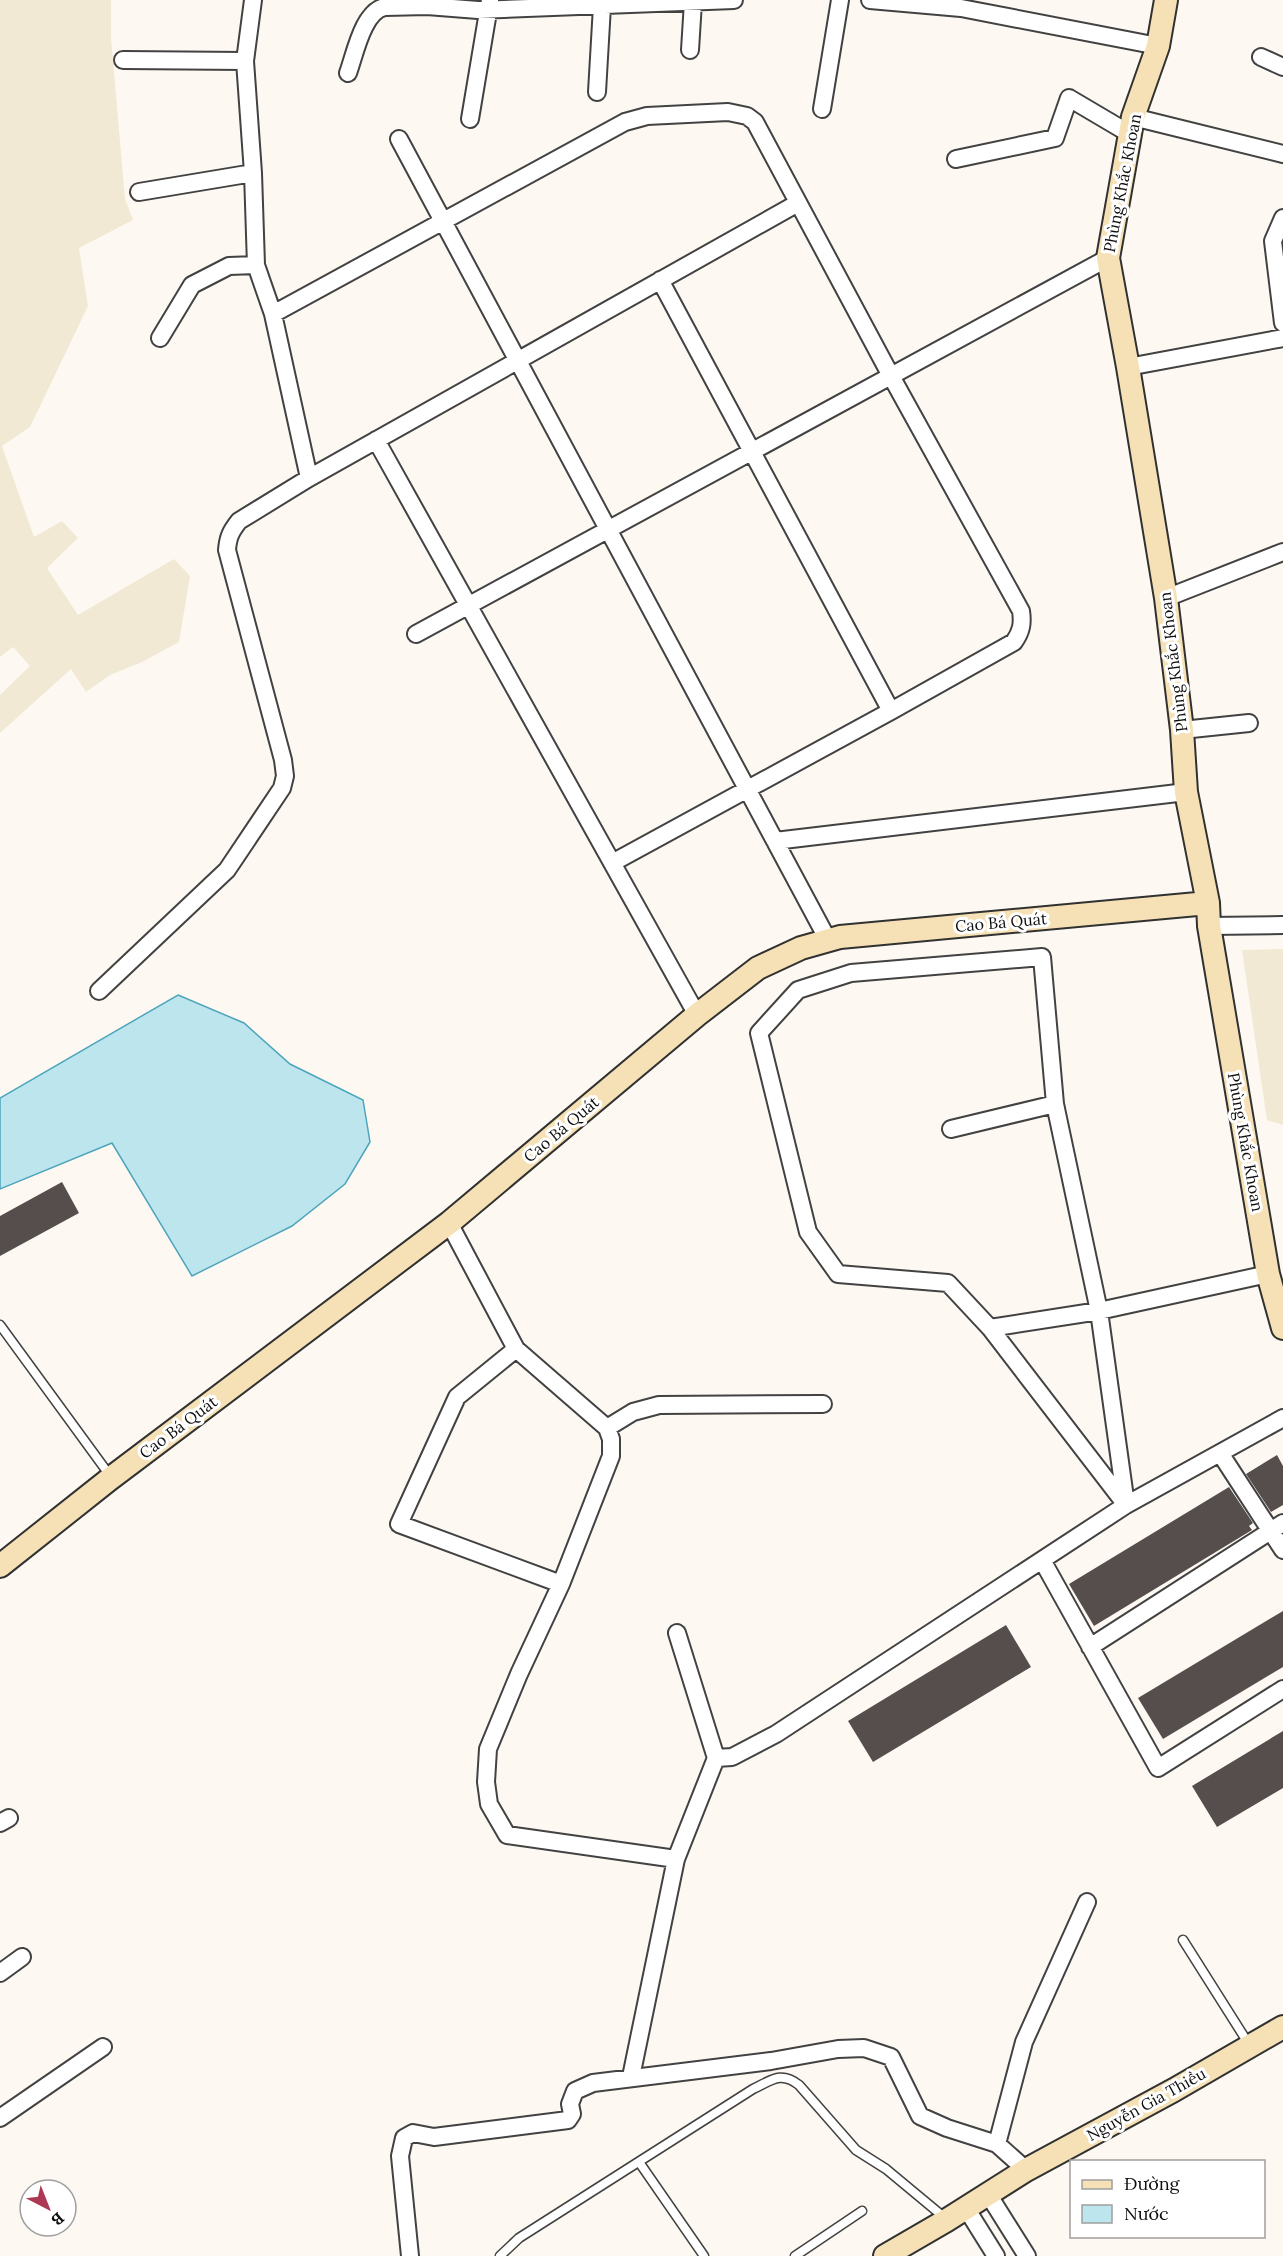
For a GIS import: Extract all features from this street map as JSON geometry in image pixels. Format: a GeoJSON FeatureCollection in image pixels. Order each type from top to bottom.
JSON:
{"type":"FeatureCollection","features":[{"type":"Feature","properties":{"kind":"street"},"geometry":{"type":"LineString","coordinates":[[253,0],[245,61],[253,173],[256,265],[273,314],[309,478]]}},
{"type":"Feature","properties":{"kind":"street"},"geometry":{"type":"LineString","coordinates":[[348,73],[366,22],[379,8],[401,5],[602,6],[734,0]]}},
{"type":"Feature","properties":{"kind":"street"},"geometry":{"type":"LineString","coordinates":[[822,109],[840,0]]}},
{"type":"Feature","properties":{"kind":"street"},"geometry":{"type":"LineString","coordinates":[[870,0],[961,8],[1158,46]]}},
{"type":"Feature","properties":{"kind":"street","name":"Phùng Khắc Khoan"},"geometry":{"type":"LineString","coordinates":[[1166,0],[1158,46],[1132,125],[1107,258],[1128,367],[1166,598],[1182,730],[1186,792],[1208,903],[1209,926],[1269,1274],[1283,1328]]}},
{"type":"Feature","properties":{"kind":"street"},"geometry":{"type":"LineString","coordinates":[[690,50],[693,2]]}},
{"type":"Feature","properties":{"kind":"street"},"geometry":{"type":"LineString","coordinates":[[470,119],[490,5]]}},
{"type":"Feature","properties":{"kind":"street"},"geometry":{"type":"LineString","coordinates":[[597,92],[602,6]]}},
{"type":"Feature","properties":{"kind":"street"},"geometry":{"type":"LineString","coordinates":[[1261,57],[1283,67]]}},
{"type":"Feature","properties":{"kind":"street"},"geometry":{"type":"LineString","coordinates":[[123,60],[245,61]]}},
{"type":"Feature","properties":{"kind":"street"},"geometry":{"type":"LineString","coordinates":[[956,159],[1056,138],[1069,98],[1132,125],[1283,154]]}},
{"type":"Feature","properties":{"kind":"street"},"geometry":{"type":"LineString","coordinates":[[273,314],[625,122],[647,116],[728,112],[738,112],[755,122],[891,376],[1021,611],[1023,620],[1021,632],[1014,642],[612,863]]}},
{"type":"Feature","properties":{"kind":"street"},"geometry":{"type":"LineString","coordinates":[[399,139],[828,940]]}},
{"type":"Feature","properties":{"kind":"street"},"geometry":{"type":"LineString","coordinates":[[139,192],[253,173]]}},
{"type":"Feature","properties":{"kind":"street"},"geometry":{"type":"LineString","coordinates":[[99,991],[227,870],[282,788],[285,776],[283,760],[227,550],[229,533],[239,521],[309,478],[798,203]]}},
{"type":"Feature","properties":{"kind":"street"},"geometry":{"type":"LineString","coordinates":[[1283,218],[1273,241],[1283,323]]}},
{"type":"Feature","properties":{"kind":"street"},"geometry":{"type":"LineString","coordinates":[[416,634],[1107,258]]}},
{"type":"Feature","properties":{"kind":"street"},"geometry":{"type":"LineString","coordinates":[[160,338],[192,285],[229,266],[256,265]]}},
{"type":"Feature","properties":{"kind":"street"},"geometry":{"type":"LineString","coordinates":[[660,280],[891,711]]}},
{"type":"Feature","properties":{"kind":"street"},"geometry":{"type":"LineString","coordinates":[[1128,367],[1283,338]]}},
{"type":"Feature","properties":{"kind":"street"},"geometry":{"type":"LineString","coordinates":[[376,440],[697,1015]]}},
{"type":"Feature","properties":{"kind":"street"},"geometry":{"type":"LineString","coordinates":[[1166,598],[1283,552]]}},
{"type":"Feature","properties":{"kind":"street"},"geometry":{"type":"LineString","coordinates":[[1182,730],[1249,723]]}},
{"type":"Feature","properties":{"kind":"street"},"geometry":{"type":"LineString","coordinates":[[775,841],[1186,792]]}},
{"type":"Feature","properties":{"kind":"street","name":"Cao Bá Quát"},"geometry":{"type":"LineString","coordinates":[[0,1566],[111,1478],[449,1222],[697,1015],[758,969],[801,948],[852,935],[1208,903]]}},
{"type":"Feature","properties":{"kind":"street"},"geometry":{"type":"LineString","coordinates":[[1209,926],[1283,925]]}},
{"type":"Feature","properties":{"kind":"street"},"geometry":{"type":"LineString","coordinates":[[1042,957],[1055,1104],[1099,1311],[1126,1505],[990,1328],[948,1283],[838,1275],[808,1232],[759,1032],[798,990],[851,972],[1042,957]]}},
{"type":"Feature","properties":{"kind":"street"},"geometry":{"type":"LineString","coordinates":[[951,1129],[1055,1104]]}},
{"type":"Feature","properties":{"kind":"street"},"geometry":{"type":"LineString","coordinates":[[449,1222],[516,1349],[607,1428],[611,1439],[611,1456],[561,1584],[519,1674],[488,1749],[486,1782],[489,1804],[507,1835],[676,1859]]}},
{"type":"Feature","properties":{"kind":"street"},"geometry":{"type":"LineString","coordinates":[[990,1328],[1099,1311],[1269,1274]]}},
{"type":"Feature","properties":{"kind":"street"},"geometry":{"type":"LineString","coordinates":[[516,1349],[457,1397],[399,1524],[561,1584]]}},
{"type":"Feature","properties":{"kind":"street"},"geometry":{"type":"LineString","coordinates":[[607,1428],[633,1412],[659,1405],[823,1404]]}},
{"type":"Feature","properties":{"kind":"street"},"geometry":{"type":"LineString","coordinates":[[716,1758],[732,1757],[776,1734],[1126,1505],[1283,1418]]}},
{"type":"Feature","properties":{"kind":"street"},"geometry":{"type":"LineString","coordinates":[[1220,1453],[1277,1527],[1283,1550]]}},
{"type":"Feature","properties":{"kind":"street"},"geometry":{"type":"LineString","coordinates":[[1090,1647],[1277,1527]]}},
{"type":"Feature","properties":{"kind":"street"},"geometry":{"type":"LineString","coordinates":[[1042,1560],[1158,1768],[1283,1689]]}},
{"type":"Feature","properties":{"kind":"street"},"geometry":{"type":"LineString","coordinates":[[631,2077],[676,1859],[716,1758],[677,1633]]}},
{"type":"Feature","properties":{"kind":"street"},"geometry":{"type":"LineString","coordinates":[[997,2144],[1024,2042],[1087,1902]]}},
{"type":"Feature","properties":{"kind":"street"},"geometry":{"type":"LineString","coordinates":[[0,1973],[22,1957]]}},
{"type":"Feature","properties":{"kind":"street","name":"Nguyễn Gia Thiều"},"geometry":{"type":"LineString","coordinates":[[885,2256],[1026,2170],[1283,2027]]}},
{"type":"Feature","properties":{"kind":"street"},"geometry":{"type":"LineString","coordinates":[[0,2118],[103,2047]]}},
{"type":"Feature","properties":{"kind":"street"},"geometry":{"type":"LineString","coordinates":[[410,2256],[400,2156],[404,2138],[413,2133],[434,2137],[568,2120],[572,2114],[570,2104],[575,2091],[593,2083],[631,2077],[771,2061],[838,2049],[864,2048],[891,2057],[921,2116],[947,2128],[997,2144],[1026,2170]]}},
{"type":"Feature","properties":{"kind":"street"},"geometry":{"type":"LineString","coordinates":[[988,2194],[1027,2256]]}},
{"type":"Feature","properties":{"kind":"street"},"geometry":{"type":"LineString","coordinates":[[956,2214],[996,2256]]}},
{"type":"Feature","properties":{"kind":"lane"},"geometry":{"type":"LineString","coordinates":[[0,1325],[111,1478]]}},
{"type":"Feature","properties":{"kind":"lane"},"geometry":{"type":"LineString","coordinates":[[1183,1940],[1251,2046]]}},
{"type":"Feature","properties":{"kind":"lane"},"geometry":{"type":"LineString","coordinates":[[500,2256],[519,2238],[753,2088],[778,2077],[790,2079],[799,2085],[856,2150],[956,2214]]}},
{"type":"Feature","properties":{"kind":"lane"},"geometry":{"type":"LineString","coordinates":[[639,2162],[704,2256]]}},
{"type":"Feature","properties":{"kind":"lane"},"geometry":{"type":"LineString","coordinates":[[795,2256],[862,2211]]}},
{"type":"Feature","properties":{"kind":"shaded area"},"geometry":{"type":"Polygon","coordinates":[[[0,0],[111,0],[111,38],[125,199],[133,220],[79,248],[88,306],[30,427],[2,446],[34,537],[62,521],[78,538],[47,568],[78,615],[174,559],[190,576],[179,642],[142,662],[110,675],[86,692],[71,669],[0,733],[0,695],[30,666],[13,647],[0,657],[0,0]]]}},
{"type":"Feature","properties":{"kind":"shaded area"},"geometry":{"type":"Polygon","coordinates":[[[1283,949],[1283,1125],[1267,1120],[1242,950],[1283,949]]]}},
{"type":"Feature","properties":{"kind":"water"},"geometry":{"type":"Polygon","coordinates":[[[178,995],[244,1023],[290,1064],[363,1100],[370,1142],[345,1184],[292,1226],[192,1276],[112,1143],[0,1189],[0,1098],[178,995]]]}},
{"type":"Feature","properties":{"kind":"building"},"geometry":{"type":"Polygon","coordinates":[[[62,1182],[79,1213],[0,1256],[0,1216],[62,1182]]]}},
{"type":"Feature","properties":{"kind":"building"},"geometry":{"type":"Polygon","coordinates":[[[1277,1455],[1283,1466],[1283,1505],[1271,1512],[1246,1474],[1277,1455]]]}},
{"type":"Feature","properties":{"kind":"building"},"geometry":{"type":"Polygon","coordinates":[[[1229,1487],[1253,1523],[1249,1526],[1252,1530],[1094,1626],[1069,1584],[1229,1487]]]}},
{"type":"Feature","properties":{"kind":"building"},"geometry":{"type":"Polygon","coordinates":[[[1283,1611],[1283,1667],[1163,1739],[1138,1698],[1283,1611]]]}},
{"type":"Feature","properties":{"kind":"building"},"geometry":{"type":"Polygon","coordinates":[[[1006,1625],[1031,1667],[873,1762],[848,1721],[1006,1625]]]}},
{"type":"Feature","properties":{"kind":"building"},"geometry":{"type":"Polygon","coordinates":[[[1283,1731],[1283,1788],[1217,1827],[1192,1786],[1283,1731]]]}}]}
